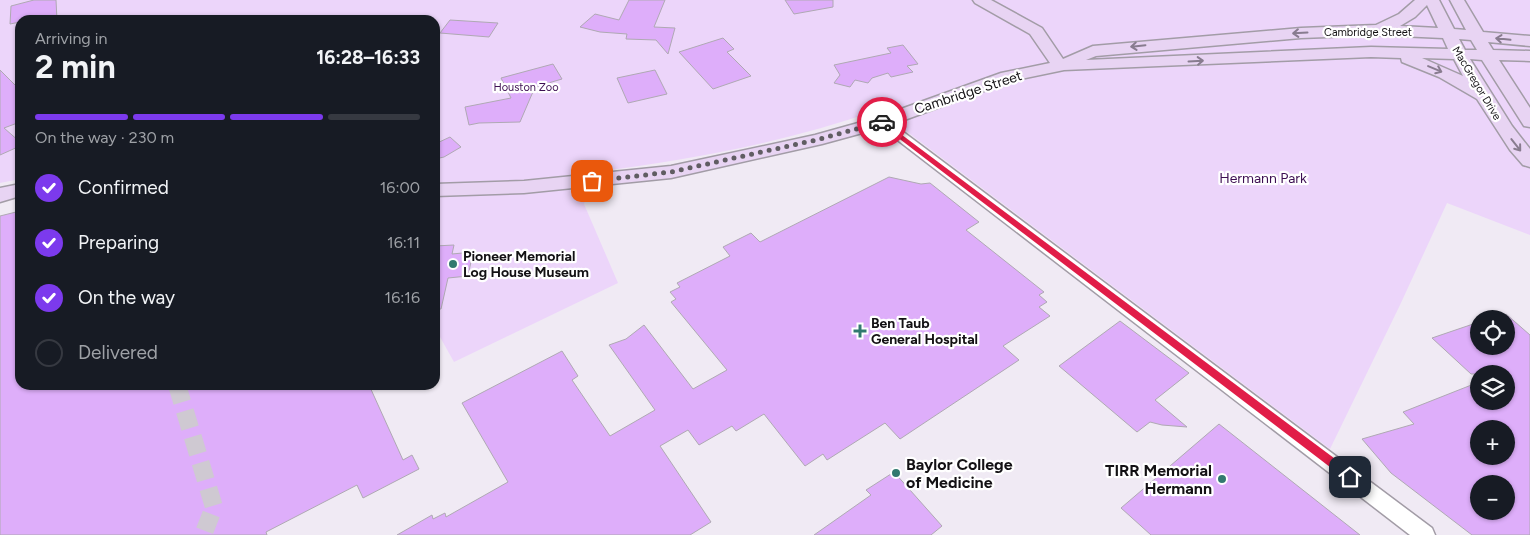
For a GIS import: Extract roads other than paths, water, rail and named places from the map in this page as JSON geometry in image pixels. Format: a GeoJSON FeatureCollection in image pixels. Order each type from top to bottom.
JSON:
{"type":"FeatureCollection","features":[{"type":"Feature","properties":{"kind":"street"},"geometry":{"type":"LineString","coordinates":[[980,0],[1036,31],[1060,66]]}},
{"type":"Feature","properties":{"kind":"street"},"geometry":{"type":"LineString","coordinates":[[1378,30],[1398,22],[1413,13],[1423,0]]}},
{"type":"Feature","properties":{"kind":"street","name":"MacGregor Drive"},"geometry":{"type":"LineString","coordinates":[[1432,0],[1457,54],[1508,134],[1530,161]]}},
{"type":"Feature","properties":{"kind":"street","name":"MacGregor Drive"},"geometry":{"type":"LineString","coordinates":[[1457,0],[1476,36],[1530,122]]}},
{"type":"Feature","properties":{"kind":"street","name":"Cambridge Street"},"geometry":{"type":"LineString","coordinates":[[1060,66],[1093,51],[1301,33],[1378,30],[1530,41]]}},
{"type":"Feature","properties":{"kind":"street"},"geometry":{"type":"LineString","coordinates":[[1371,52],[1402,57],[1433,67],[1462,81],[1484,98]]}},
{"type":"Feature","properties":{"kind":"street","name":"Cambridge Street"},"geometry":{"type":"LineString","coordinates":[[440,190],[524,187],[671,172],[816,140],[882,122],[1007,77],[1060,66],[1098,66],[1371,52],[1530,56]]}},
{"type":"Feature","properties":{"kind":"street"},"geometry":{"type":"LineString","coordinates":[[882,122],[1425,535]]}},
{"type":"Feature","properties":{"kind":"street"},"geometry":{"type":"LineString","coordinates":[[0,195],[15,191]]}},
{"type":"Feature","properties":{"kind":"tunnel"},"geometry":{"type":"LineString","coordinates":[[179,390],[214,507],[203,535]]}},
{"type":"Feature","properties":{"kind":"place","name":"Pioneer Memorial Log House Museum"},"geometry":{"type":"Point","coordinates":[453,264]}},
{"type":"Feature","properties":{"kind":"place","name":"Ben Taub General Hospital"},"geometry":{"type":"Point","coordinates":[860,331]}},
{"type":"Feature","properties":{"kind":"place","name":"Baylor College of Medicine"},"geometry":{"type":"Point","coordinates":[896,473]}},
{"type":"Feature","properties":{"kind":"place","name":"TIRR Memorial Hermann"},"geometry":{"type":"Point","coordinates":[1222,479]}},
{"type":"Feature","properties":{"kind":"park label","name":"Houston Zoo"},"geometry":{"type":"Point","coordinates":[526,87]}},
{"type":"Feature","properties":{"kind":"park label","name":"Hermann Park"},"geometry":{"type":"Point","coordinates":[1263,178]}}]}
